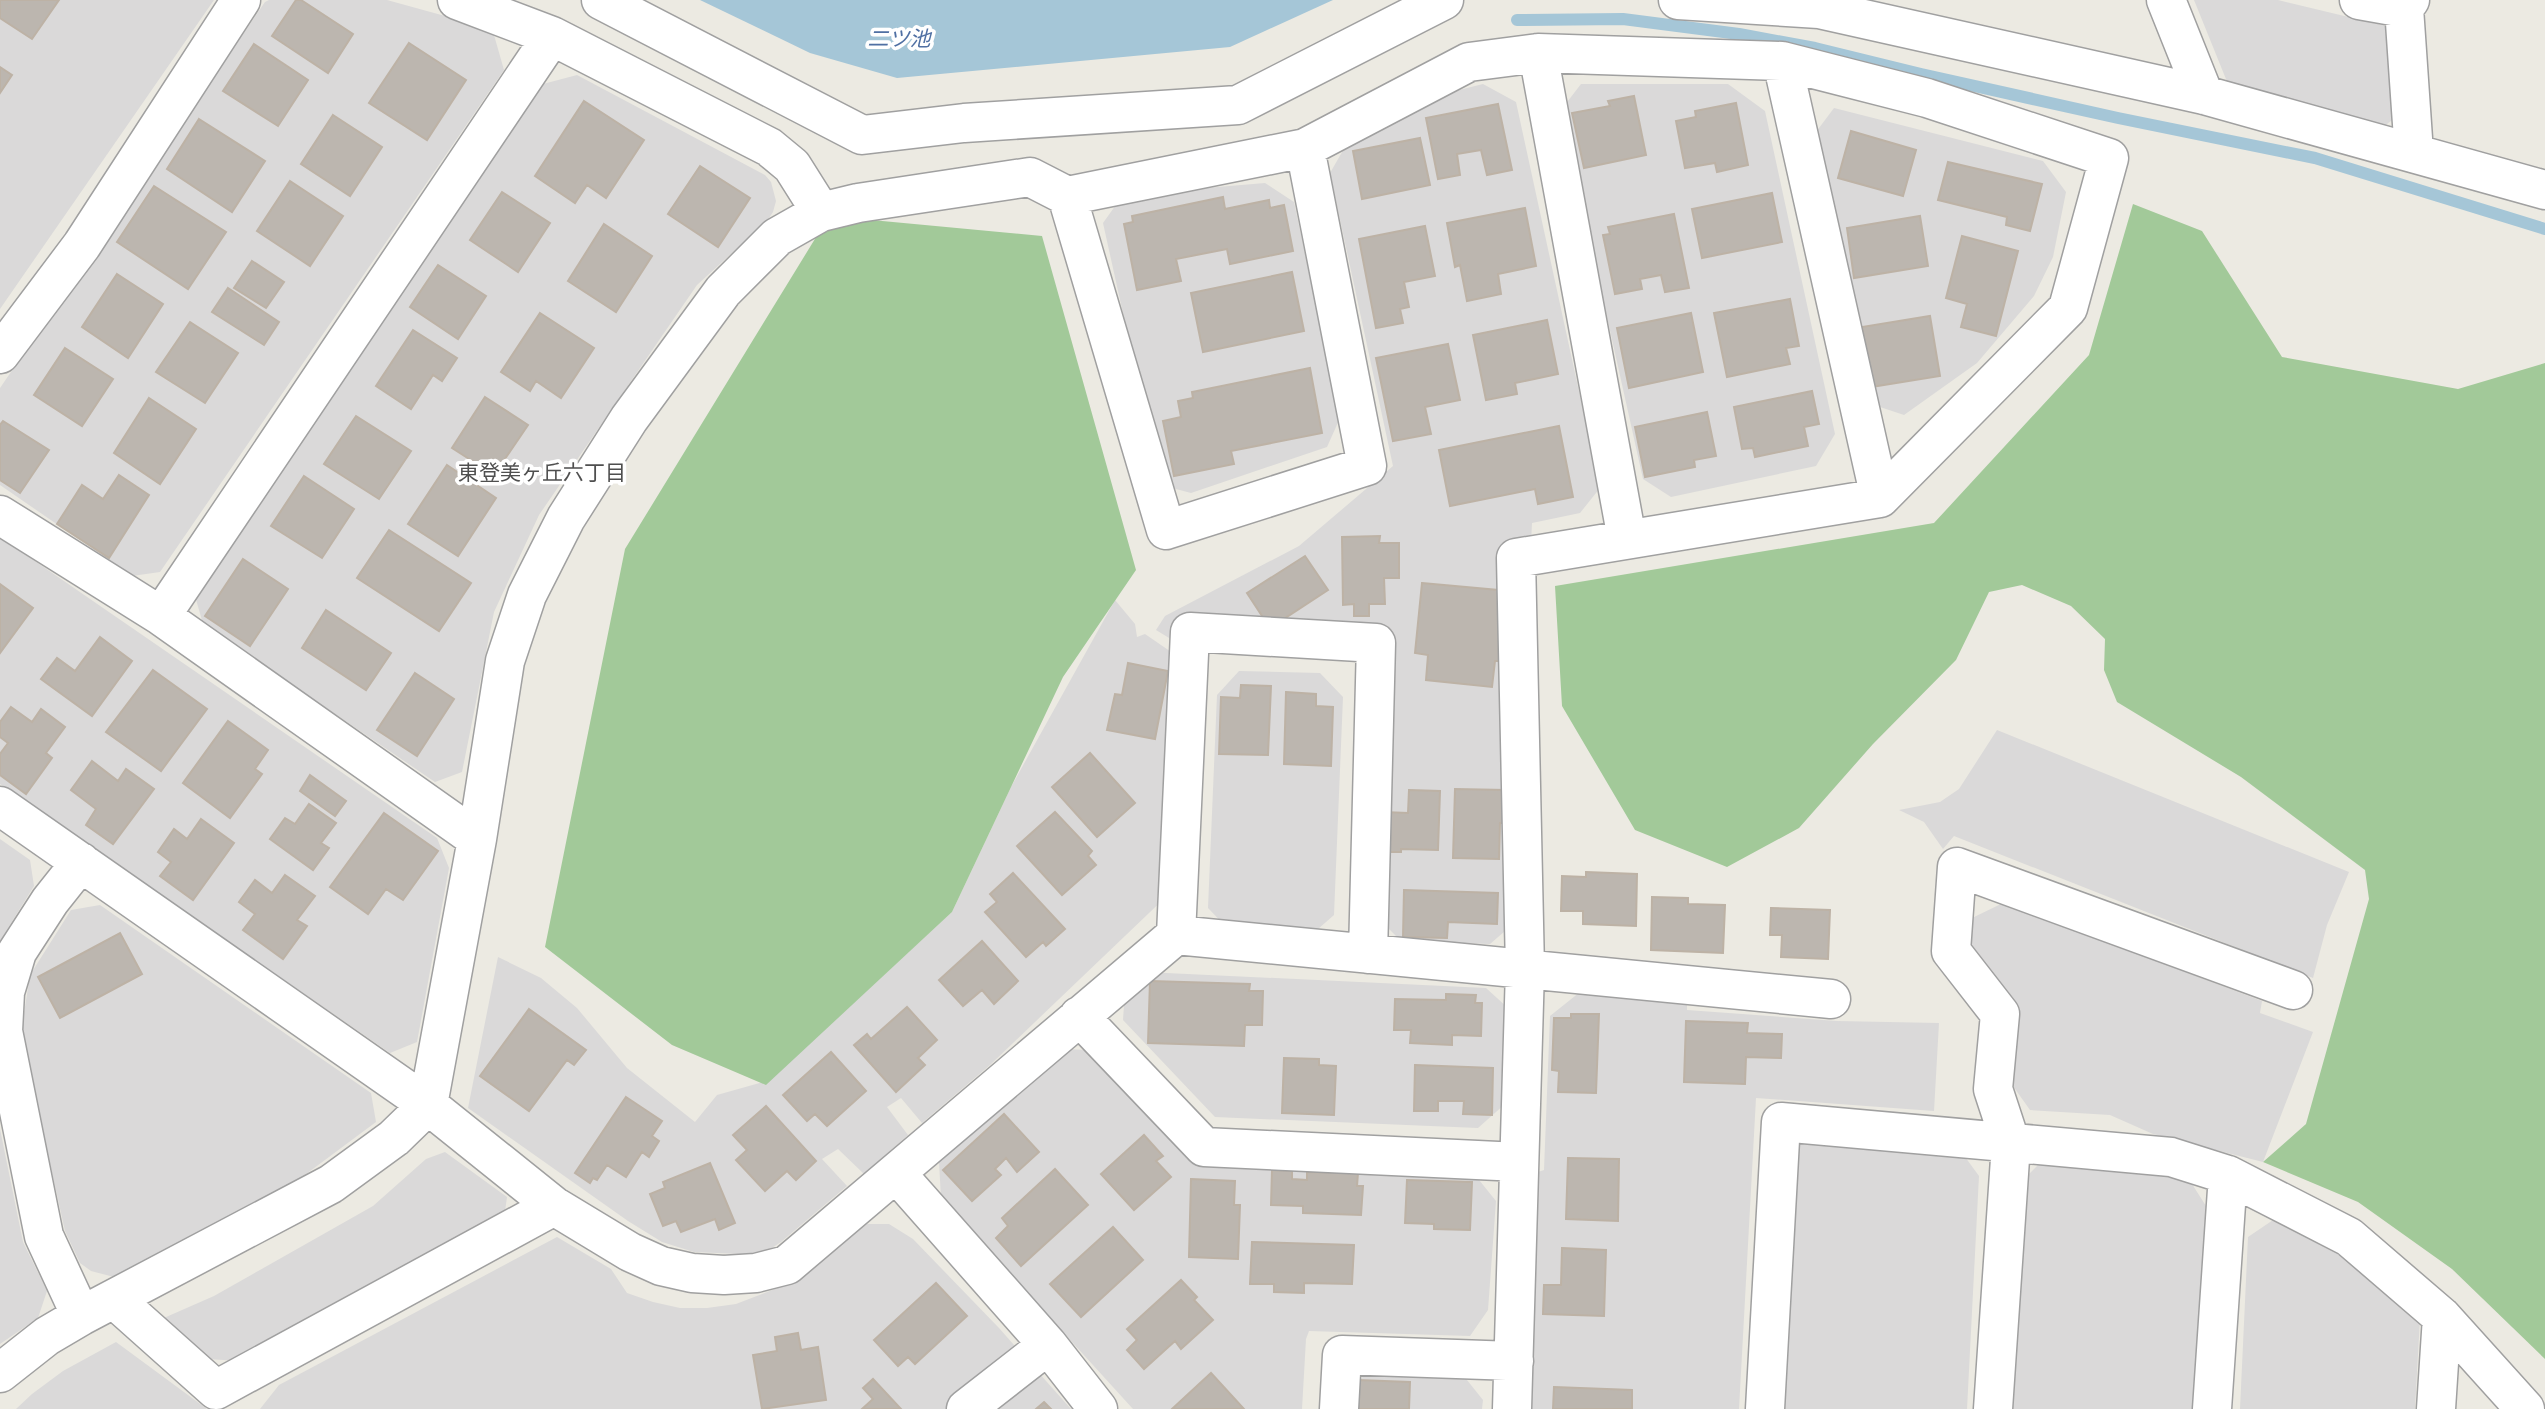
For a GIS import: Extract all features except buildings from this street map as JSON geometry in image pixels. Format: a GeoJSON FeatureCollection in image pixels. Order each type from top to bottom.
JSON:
{"type":"FeatureCollection","features":[{"type":"Feature","properties":{"kind":"street"},"geometry":{"type":"LineString","coordinates":[[0,355],[82,245],[241,0]]}},
{"type":"Feature","properties":{"kind":"street"},"geometry":{"type":"LineString","coordinates":[[457,0],[552,36],[769,147],[792,166],[821,212]]}},
{"type":"Feature","properties":{"kind":"street"},"geometry":{"type":"LineString","coordinates":[[601,0],[862,135],[964,123],[1238,105],[1444,0]]}},
{"type":"Feature","properties":{"kind":"street"},"geometry":{"type":"LineString","coordinates":[[1678,0],[1819,9],[2204,94],[2545,190]]}},
{"type":"Feature","properties":{"kind":"street"},"geometry":{"type":"LineString","coordinates":[[2166,0],[2204,94]]}},
{"type":"Feature","properties":{"kind":"street"},"geometry":{"type":"LineString","coordinates":[[2359,0],[2407,4],[2414,153]]}},
{"type":"Feature","properties":{"kind":"street"},"geometry":{"type":"LineString","coordinates":[[161,616],[552,36]]}},
{"type":"Feature","properties":{"kind":"street"},"geometry":{"type":"LineString","coordinates":[[1538,53],[1628,539]]}},
{"type":"Feature","properties":{"kind":"street"},"geometry":{"type":"LineString","coordinates":[[0,1373],[47,1336],[331,1184],[394,1138],[428,1105],[477,839],[505,661],[527,595],[566,519],[629,419],[723,291],[777,237],[821,212],[882,199],[1030,177],[1067,196],[1306,148],[1469,62],[1538,53],[1782,61],[1927,98],[2109,158],[2068,308],[1880,498],[1516,558],[1525,969],[1511,1409]]}},
{"type":"Feature","properties":{"kind":"street"},"geometry":{"type":"LineString","coordinates":[[1782,61],[1880,498]]}},
{"type":"Feature","properties":{"kind":"street"},"geometry":{"type":"LineString","coordinates":[[1067,196],[1166,530],[1367,466],[1306,148]]}},
{"type":"Feature","properties":{"kind":"street"},"geometry":{"type":"LineString","coordinates":[[0,515],[161,616],[477,839]]}},
{"type":"Feature","properties":{"kind":"street"},"geometry":{"type":"LineString","coordinates":[[1175,935],[1190,632],[1376,643],[1368,954]]}},
{"type":"Feature","properties":{"kind":"street"},"geometry":{"type":"LineString","coordinates":[[0,806],[428,1105],[554,1206],[630,1252],[661,1266],[692,1273],[756,1273],[787,1265],[1175,935],[1830,999]]}},
{"type":"Feature","properties":{"kind":"street"},"geometry":{"type":"LineString","coordinates":[[82,862],[50,901],[18,952],[5,992],[3,1031],[44,1236],[97,1308],[225,1399],[554,1206]]}},
{"type":"Feature","properties":{"kind":"street"},"geometry":{"type":"LineString","coordinates":[[1993,1409],[2011,1144],[1993,1089],[2000,1014],[1951,951],[1957,867],[2293,990]]}},
{"type":"Feature","properties":{"kind":"street"},"geometry":{"type":"LineString","coordinates":[[1079,1016],[1204,1147],[1519,1162]]}},
{"type":"Feature","properties":{"kind":"street"},"geometry":{"type":"LineString","coordinates":[[1765,1409],[1781,1122],[2171,1157],[2228,1175],[2349,1237],[2442,1317],[2525,1409]]}},
{"type":"Feature","properties":{"kind":"street"},"geometry":{"type":"LineString","coordinates":[[896,1173],[1048,1345],[1098,1409]]}},
{"type":"Feature","properties":{"kind":"street"},"geometry":{"type":"LineString","coordinates":[[2212,1409],[2228,1175]]}},
{"type":"Feature","properties":{"kind":"street"},"geometry":{"type":"LineString","coordinates":[[2435,1409],[2442,1317]]}},
{"type":"Feature","properties":{"kind":"street"},"geometry":{"type":"LineString","coordinates":[[966,1409],[1048,1345]]}},
{"type":"Feature","properties":{"kind":"street"},"geometry":{"type":"LineString","coordinates":[[1339,1409],[1342,1355],[1514,1362]]}},
{"type":"Feature","properties":{"kind":"shaded area"},"geometry":{"type":"Polygon","coordinates":[[[0,0],[214,0],[0,309],[0,0]]]}},
{"type":"Feature","properties":{"kind":"shaded area"},"geometry":{"type":"Polygon","coordinates":[[[387,0],[445,16],[494,35],[504,70],[160,572],[132,576],[0,485],[0,388],[265,2],[387,0]]]}},
{"type":"Feature","properties":{"kind":"shaded area"},"geometry":{"type":"Polygon","coordinates":[[[2194,0],[2278,0],[2386,26],[2395,118],[2375,133],[2230,89],[2194,0]]]}},
{"type":"Feature","properties":{"kind":"shaded area"},"geometry":{"type":"Polygon","coordinates":[[[577,75],[765,175],[771,182],[776,201],[767,221],[697,285],[539,515],[494,612],[462,772],[435,782],[203,624],[195,596],[543,84],[577,75]]]}},
{"type":"Feature","properties":{"kind":"shaded area"},"geometry":{"type":"Polygon","coordinates":[[[1483,84],[1516,102],[1600,488],[1580,513],[1532,523],[1512,925],[1490,944],[1401,941],[1376,916],[1387,637],[1174,641],[1156,630],[1165,616],[1299,546],[1393,466],[1330,173],[1349,140],[1435,96],[1483,84]]]}},
{"type":"Feature","properties":{"kind":"shaded area"},"geometry":{"type":"Polygon","coordinates":[[[1581,84],[1728,84],[1765,111],[1835,434],[1816,466],[1671,497],[1643,479],[1561,110],[1581,84]]]}},
{"type":"Feature","properties":{"kind":"shaded area"},"geometry":{"type":"Polygon","coordinates":[[[1834,108],[2043,161],[2066,192],[2053,257],[2034,296],[1977,363],[1904,415],[1874,405],[1813,136],[1834,108]]]}},
{"type":"Feature","properties":{"kind":"shaded area"},"geometry":{"type":"Polygon","coordinates":[[[1265,183],[1294,202],[1340,418],[1327,447],[1191,493],[1161,485],[1103,223],[1123,195],[1265,183]]]}},
{"type":"Feature","properties":{"kind":"shaded area"},"geometry":{"type":"Polygon","coordinates":[[[0,537],[437,838],[449,868],[417,1042],[390,1053],[0,784],[0,537]]]}},
{"type":"Feature","properties":{"kind":"shaded area"},"geometry":{"type":"Polygon","coordinates":[[[1115,600],[1135,624],[1137,637],[1145,634],[1177,656],[1171,892],[990,1065],[922,1123],[901,1098],[887,1107],[908,1135],[864,1174],[838,1149],[822,1159],[847,1186],[781,1242],[761,1255],[694,1252],[662,1242],[468,1108],[498,957],[541,978],[577,1008],[627,1068],[695,1122],[717,1095],[770,1080],[952,912],[1011,787],[1115,600]]]}},
{"type":"Feature","properties":{"kind":"shaded area"},"geometry":{"type":"Polygon","coordinates":[[[1239,671],[1320,673],[1343,697],[1334,915],[1310,936],[1233,934],[1208,908],[1217,695],[1239,671]]]}},
{"type":"Feature","properties":{"kind":"shaded area"},"geometry":{"type":"Polygon","coordinates":[[[1997,730],[2349,872],[2327,925],[2313,978],[1954,836],[1943,849],[1924,822],[1899,810],[1940,802],[1959,789],[1997,730]]]}},
{"type":"Feature","properties":{"kind":"shaded area"},"geometry":{"type":"Polygon","coordinates":[[[0,839],[30,860],[34,886],[0,941],[0,839]]]}},
{"type":"Feature","properties":{"kind":"shaded area"},"geometry":{"type":"Polygon","coordinates":[[[2003,903],[2262,1001],[2260,1013],[2313,1032],[2263,1162],[2153,1134],[2110,1115],[2030,1110],[2013,1086],[2015,1009],[1970,944],[1970,919],[2003,903]]]}},
{"type":"Feature","properties":{"kind":"shaded area"},"geometry":{"type":"Polygon","coordinates":[[[100,905],[371,1093],[376,1122],[294,1183],[114,1277],[91,1271],[80,1263],[65,1231],[22,1026],[30,975],[71,910],[100,905]]]}},
{"type":"Feature","properties":{"kind":"shaded area"},"geometry":{"type":"Polygon","coordinates":[[[1145,972],[1486,988],[1508,1008],[1505,1104],[1478,1128],[1215,1117],[1123,1020],[1125,991],[1145,972]]]}},
{"type":"Feature","properties":{"kind":"shaded area"},"geometry":{"type":"Polygon","coordinates":[[[1580,992],[1687,995],[1687,1010],[1837,1021],[1939,1023],[1934,1111],[1756,1098],[1739,1409],[1525,1409],[1538,1172],[1544,1170],[1550,1016],[1580,992]]]}},
{"type":"Feature","properties":{"kind":"shaded area"},"geometry":{"type":"Polygon","coordinates":[[[1062,1049],[1089,1050],[1191,1156],[1471,1170],[1496,1201],[1488,1310],[1470,1336],[1309,1331],[1306,1339],[1302,1409],[1133,1409],[941,1198],[939,1162],[1062,1049]]]}},
{"type":"Feature","properties":{"kind":"shaded area"},"geometry":{"type":"Polygon","coordinates":[[[0,1129],[23,1242],[47,1291],[38,1318],[0,1344],[0,1129]]]}},
{"type":"Feature","properties":{"kind":"shaded area"},"geometry":{"type":"Polygon","coordinates":[[[1798,1141],[1960,1150],[1979,1176],[1967,1409],[1777,1409],[1798,1141]]]}},
{"type":"Feature","properties":{"kind":"shaded area"},"geometry":{"type":"Polygon","coordinates":[[[445,1152],[507,1197],[504,1219],[239,1361],[208,1359],[157,1321],[214,1296],[373,1206],[426,1159],[445,1152]]]}},
{"type":"Feature","properties":{"kind":"shaded area"},"geometry":{"type":"Polygon","coordinates":[[[2048,1155],[2103,1157],[2183,1180],[2192,1184],[2206,1206],[2197,1409],[2012,1409],[2023,1180],[2048,1155]]]}},
{"type":"Feature","properties":{"kind":"shaded area"},"geometry":{"type":"Polygon","coordinates":[[[2279,1216],[2337,1243],[2420,1318],[2415,1409],[2240,1409],[2248,1237],[2279,1216]]]}},
{"type":"Feature","properties":{"kind":"shaded area"},"geometry":{"type":"Polygon","coordinates":[[[867,1224],[889,1224],[913,1239],[999,1328],[1071,1409],[260,1409],[279,1385],[557,1237],[611,1269],[627,1293],[680,1308],[707,1308],[736,1304],[785,1285],[867,1224]]]}},
{"type":"Feature","properties":{"kind":"shaded area"},"geometry":{"type":"Polygon","coordinates":[[[116,1342],[207,1409],[16,1409],[63,1371],[116,1342]]]}},
{"type":"Feature","properties":{"kind":"shaded area"},"geometry":{"type":"Polygon","coordinates":[[[1369,1371],[1463,1375],[1483,1400],[1482,1409],[1343,1409],[1344,1395],[1369,1371]]]}},
{"type":"Feature","properties":{"kind":"green space"},"geometry":{"type":"Polygon","coordinates":[[[2133,204],[2202,231],[2282,357],[2458,389],[2545,363],[2545,1359],[2452,1269],[2358,1202],[2263,1162],[2306,1124],[2369,899],[2365,870],[2241,777],[2117,702],[2104,670],[2105,639],[2071,606],[2022,585],[1989,592],[1956,660],[1873,744],[1799,828],[1727,867],[1635,830],[1562,706],[1555,586],[1934,523],[2089,355],[2133,204]]]}},
{"type":"Feature","properties":{"kind":"green space"},"geometry":{"type":"Polygon","coordinates":[[[829,216],[1042,236],[1136,570],[1063,677],[952,912],[766,1085],[672,1045],[545,947],[625,549],[829,216]]]}},
{"type":"Feature","properties":{"kind":"water","name":"二ツ池"},"geometry":{"type":"Polygon","coordinates":[[[700,0],[1333,0],[1230,47],[897,78],[810,53],[700,0]]]}},
{"type":"Feature","properties":{"kind":"waterway"},"geometry":{"type":"LineString","coordinates":[[1517,20],[1623,19],[1739,34],[1815,48],[2118,118],[2315,158],[2545,229]]}},
{"type":"Feature","properties":{"kind":"district","name":"東登美ヶ丘六丁目"},"geometry":{"type":"Point","coordinates":[542,472]}}]}
